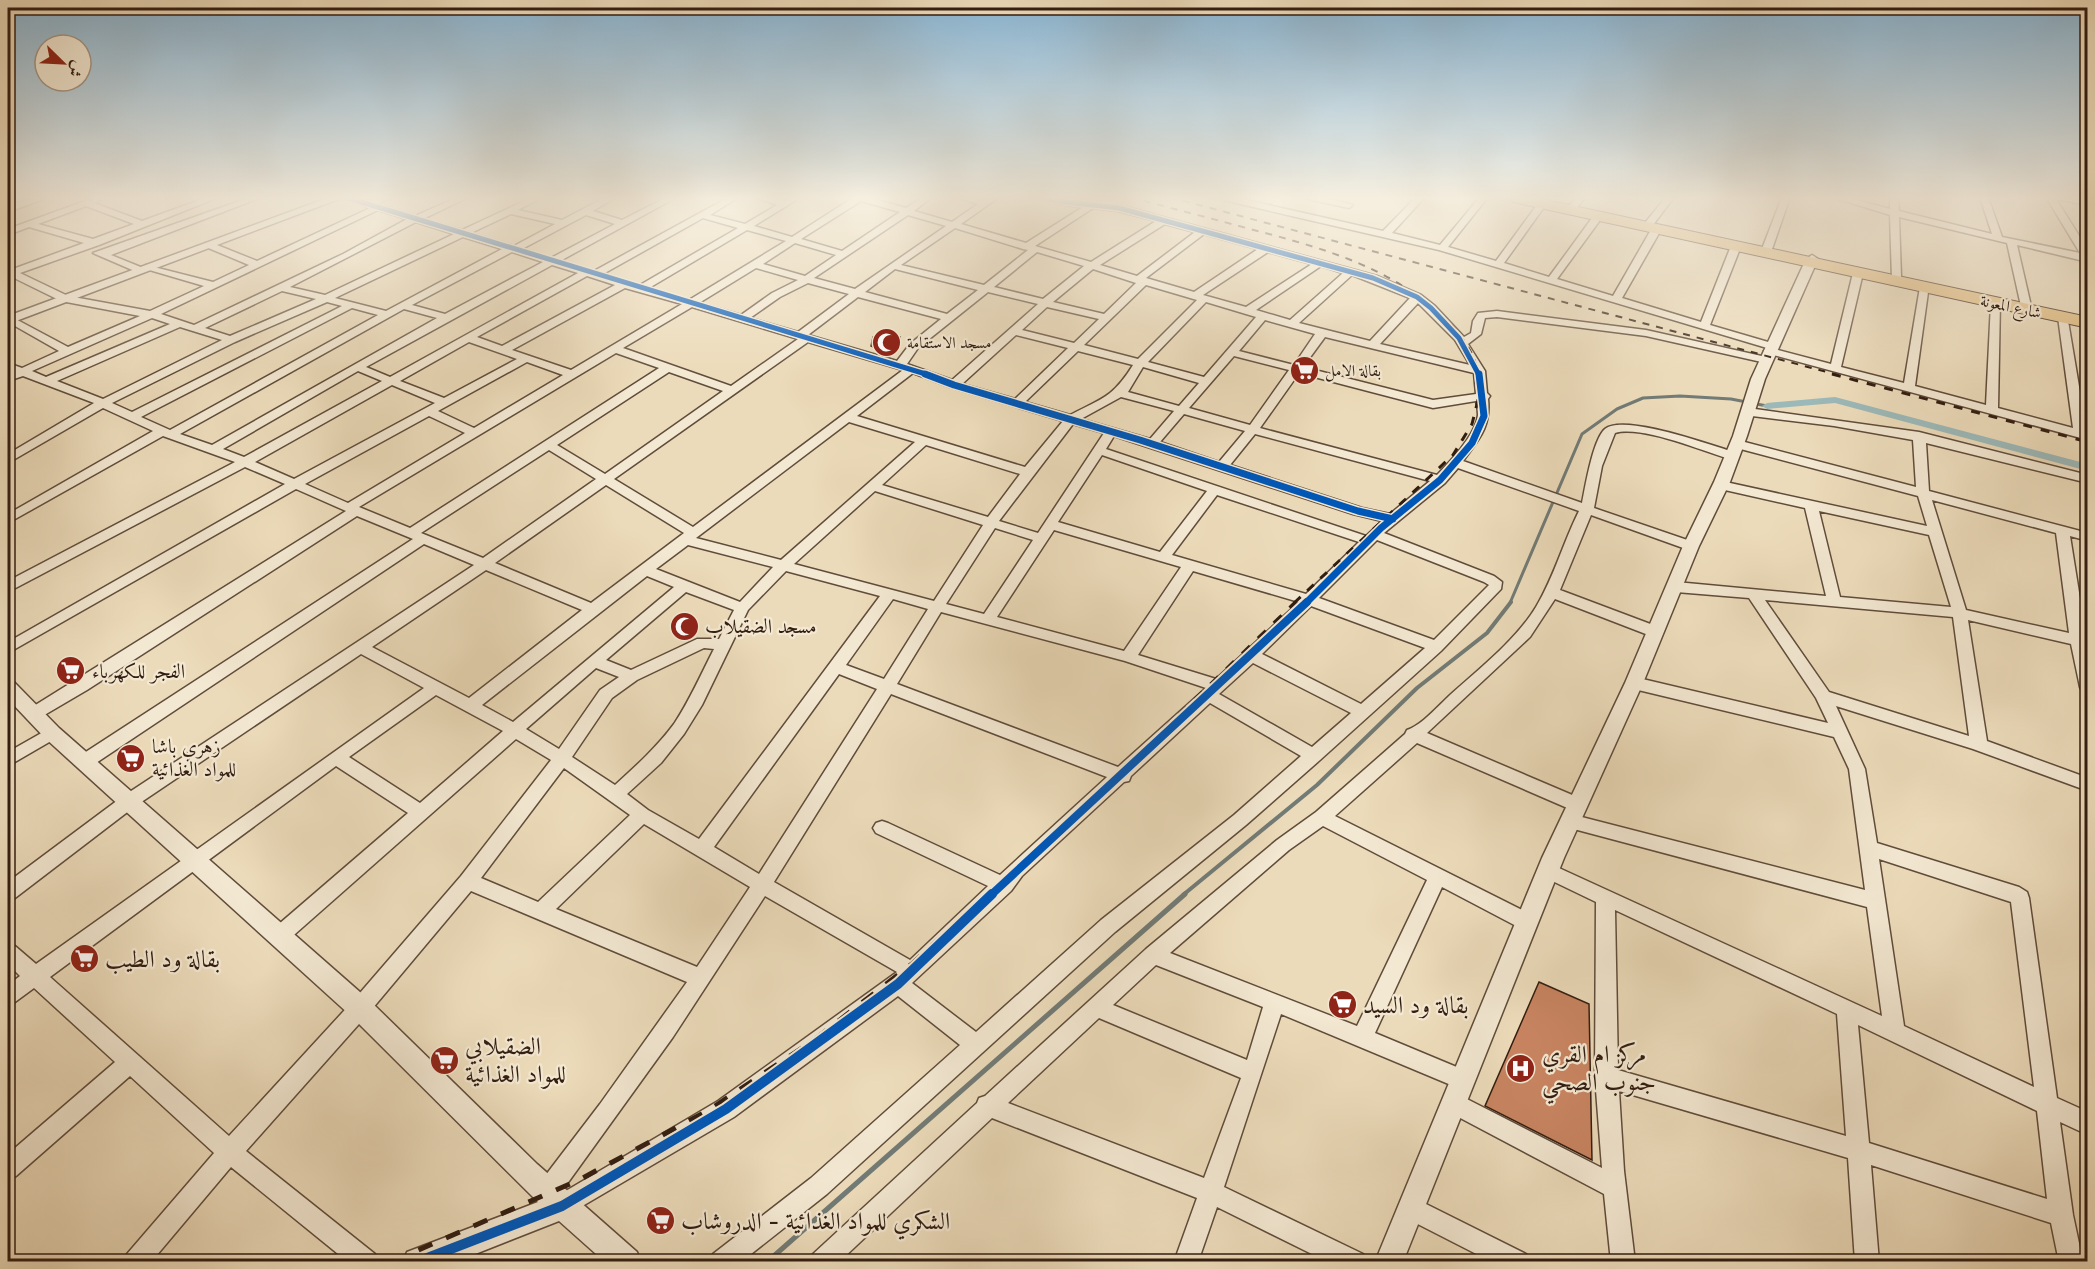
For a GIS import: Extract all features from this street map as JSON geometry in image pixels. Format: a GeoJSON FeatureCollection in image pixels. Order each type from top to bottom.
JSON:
{"type":"FeatureCollection","features":[{"type":"Feature","properties":{"kind":"highway","name":"شارع المعونة"},"geometry":{"type":"LineString","coordinates":[[1790,256],[1896,277],[2088,321]]}},
{"type":"Feature","properties":{"kind":"highway","name":"شارع المعونة"},"geometry":{"type":"LineString","coordinates":[[1795,256],[1858,273],[2088,321]]}},
{"type":"Feature","properties":{"kind":"street"},"geometry":{"type":"LineString","coordinates":[[10,272],[59,256]]}},
{"type":"Feature","properties":{"kind":"street"},"geometry":{"type":"LineString","coordinates":[[106,256],[144,269],[215,286]]}},
{"type":"Feature","properties":{"kind":"street"},"geometry":{"type":"LineString","coordinates":[[8,319],[179,256]]}},
{"type":"Feature","properties":{"kind":"street"},"geometry":{"type":"LineString","coordinates":[[237,256],[258,265]]}},
{"type":"Feature","properties":{"kind":"street"},"geometry":{"type":"LineString","coordinates":[[8,378],[215,286],[275,256]]}},
{"type":"Feature","properties":{"kind":"street"},"geometry":{"type":"LineString","coordinates":[[196,328],[283,288],[344,256]]}},
{"type":"Feature","properties":{"kind":"street"},"geometry":{"type":"LineString","coordinates":[[8,459],[103,403],[231,340],[415,256]]}},
{"type":"Feature","properties":{"kind":"street"},"geometry":{"type":"LineString","coordinates":[[8,519],[387,314],[499,256]]}},
{"type":"Feature","properties":{"kind":"street"},"geometry":{"type":"LineString","coordinates":[[536,256],[1152,444],[1348,508],[1393,519]]}},
{"type":"Feature","properties":{"kind":"street"},"geometry":{"type":"LineString","coordinates":[[213,450],[446,317],[560,256]]}},
{"type":"Feature","properties":{"kind":"street"},"geometry":{"type":"LineString","coordinates":[[8,587],[245,462],[623,256]]}},
{"type":"Feature","properties":{"kind":"street"},"geometry":{"type":"LineString","coordinates":[[641,289],[698,256]]}},
{"type":"Feature","properties":{"kind":"street"},"geometry":{"type":"LineString","coordinates":[[35,713],[81,686],[474,432],[769,256]]}},
{"type":"Feature","properties":{"kind":"street"},"geometry":{"type":"LineString","coordinates":[[742,319],[776,295],[805,280],[841,256]]}},
{"type":"Feature","properties":{"kind":"street"},"geometry":{"type":"LineString","coordinates":[[8,892],[129,802],[485,564],[606,480],[732,390],[907,256]]}},
{"type":"Feature","properties":{"kind":"street"},"geometry":{"type":"LineString","coordinates":[[906,368],[904,357],[914,346],[1022,256]]}},
{"type":"Feature","properties":{"kind":"street"},"geometry":{"type":"LineString","coordinates":[[1056,256],[1322,333],[1479,371]]}},
{"type":"Feature","properties":{"kind":"street"},"geometry":{"type":"LineString","coordinates":[[954,385],[1044,304],[1107,256]]}},
{"type":"Feature","properties":{"kind":"street"},"geometry":{"type":"LineString","coordinates":[[1017,404],[1107,318],[1140,281],[1171,256]]}},
{"type":"Feature","properties":{"kind":"street"},"geometry":{"type":"LineString","coordinates":[[555,1199],[604,1120],[762,886],[991,523],[1028,472],[1070,420],[1100,407],[1119,393],[1140,363],[1199,297],[1255,256]]}},
{"type":"Feature","properties":{"kind":"street"},"geometry":{"type":"LineString","coordinates":[[417,1262],[555,1199],[726,1108],[905,978],[1252,656],[1372,538],[1440,480],[1456,463],[1479,429],[1484,416],[1484,396],[1479,371],[1462,343],[1431,308],[1417,297],[1351,271],[1293,256]]}},
{"type":"Feature","properties":{"kind":"street"},"geometry":{"type":"LineString","coordinates":[[1471,256],[1705,325],[1769,352]]}},
{"type":"Feature","properties":{"kind":"street"},"geometry":{"type":"LineString","coordinates":[[1499,264],[1503,256]]}},
{"type":"Feature","properties":{"kind":"street"},"geometry":{"type":"LineString","coordinates":[[1551,281],[1569,256]]}},
{"type":"Feature","properties":{"kind":"street"},"geometry":{"type":"LineString","coordinates":[[1616,299],[1638,256]]}},
{"type":"Feature","properties":{"kind":"street"},"geometry":{"type":"LineString","coordinates":[[1705,325],[1732,256]]}},
{"type":"Feature","properties":{"kind":"street"},"geometry":{"type":"LineString","coordinates":[[1895,256],[1896,277]]}},
{"type":"Feature","properties":{"kind":"street"},"geometry":{"type":"LineString","coordinates":[[2015,256],[2026,306]]}},
{"type":"Feature","properties":{"kind":"street"},"geometry":{"type":"LineString","coordinates":[[1389,1262],[1548,871],[1720,485],[1735,450],[1769,352],[1810,260]]}},
{"type":"Feature","properties":{"kind":"street"},"geometry":{"type":"LineString","coordinates":[[1246,312],[1320,263]]}},
{"type":"Feature","properties":{"kind":"street"},"geometry":{"type":"LineString","coordinates":[[755,265],[948,318]]}},
{"type":"Feature","properties":{"kind":"street"},"geometry":{"type":"LineString","coordinates":[[893,266],[1107,318]]}},
{"type":"Feature","properties":{"kind":"street"},"geometry":{"type":"LineString","coordinates":[[1293,324],[1351,271]]}},
{"type":"Feature","properties":{"kind":"street"},"geometry":{"type":"LineString","coordinates":[[10,272],[65,299],[180,323],[231,340]]}},
{"type":"Feature","properties":{"kind":"street"},"geometry":{"type":"LineString","coordinates":[[1835,369],[1858,273]]}},
{"type":"Feature","properties":{"kind":"street"},"geometry":{"type":"LineString","coordinates":[[502,350],[624,284]]}},
{"type":"Feature","properties":{"kind":"street"},"geometry":{"type":"LineString","coordinates":[[1909,388],[1925,287]]}},
{"type":"Feature","properties":{"kind":"street"},"geometry":{"type":"LineString","coordinates":[[283,288],[387,314]]}},
{"type":"Feature","properties":{"kind":"street"},"geometry":{"type":"LineString","coordinates":[[1372,346],[1417,297]]}},
{"type":"Feature","properties":{"kind":"street"},"geometry":{"type":"LineString","coordinates":[[1992,411],[1996,303]]}},
{"type":"Feature","properties":{"kind":"street"},"geometry":{"type":"LineString","coordinates":[[131,417],[198,385],[351,305]]}},
{"type":"Feature","properties":{"kind":"street"},"geometry":{"type":"LineString","coordinates":[[404,306],[446,317]]}},
{"type":"Feature","properties":{"kind":"street"},"geometry":{"type":"LineString","coordinates":[[1462,343],[1476,334],[1478,321],[1482,315],[1497,314],[1646,333],[1769,352],[2084,435],[2063,317]]}},
{"type":"Feature","properties":{"kind":"street"},"geometry":{"type":"LineString","coordinates":[[1152,444],[1263,316]]}},
{"type":"Feature","properties":{"kind":"street"},"geometry":{"type":"LineString","coordinates":[[8,319],[68,352]]}},
{"type":"Feature","properties":{"kind":"street"},"geometry":{"type":"LineString","coordinates":[[49,380],[180,323]]}},
{"type":"Feature","properties":{"kind":"street"},"geometry":{"type":"LineString","coordinates":[[1014,331],[1206,381]]}},
{"type":"Feature","properties":{"kind":"street"},"geometry":{"type":"LineString","coordinates":[[1164,556],[1216,490],[1253,429],[1322,333]]}},
{"type":"Feature","properties":{"kind":"street"},"geometry":{"type":"LineString","coordinates":[[471,339],[572,375]]}},
{"type":"Feature","properties":{"kind":"street"},"geometry":{"type":"LineString","coordinates":[[615,349],[732,390]]}},
{"type":"Feature","properties":{"kind":"street"},"geometry":{"type":"LineString","coordinates":[[1231,352],[1433,404],[1484,396]]}},
{"type":"Feature","properties":{"kind":"street"},"geometry":{"type":"LineString","coordinates":[[8,648],[295,484],[527,358]]}},
{"type":"Feature","properties":{"kind":"street"},"geometry":{"type":"LineString","coordinates":[[8,366],[49,380],[166,433],[245,462],[593,609]]}},
{"type":"Feature","properties":{"kind":"street"},"geometry":{"type":"LineString","coordinates":[[357,368],[445,403]]}},
{"type":"Feature","properties":{"kind":"street"},"geometry":{"type":"LineString","coordinates":[[84,762],[549,445],[669,368]]}},
{"type":"Feature","properties":{"kind":"street"},"geometry":{"type":"LineString","coordinates":[[469,707],[593,609],[691,537],[846,417],[906,368]]}},
{"type":"Feature","properties":{"kind":"street"},"geometry":{"type":"LineString","coordinates":[[1119,393],[1440,480]]}},
{"type":"Feature","properties":{"kind":"street"},"geometry":{"type":"LineString","coordinates":[[1750,404],[1919,436],[2088,479]]}},
{"type":"Feature","properties":{"kind":"street"},"geometry":{"type":"LineString","coordinates":[[429,412],[474,432]]}},
{"type":"Feature","properties":{"kind":"street"},"geometry":{"type":"LineString","coordinates":[[846,417],[922,442],[1028,472]]}},
{"type":"Feature","properties":{"kind":"street"},"geometry":{"type":"LineString","coordinates":[[821,1262],[987,1106],[1153,955],[1283,845],[1322,817],[1413,734],[1460,695],[1525,633],[1542,610],[1551,592],[1572,539],[1607,434],[1617,427],[1658,433],[1923,492],[2088,537]]}},
{"type":"Feature","properties":{"kind":"street"},"geometry":{"type":"LineString","coordinates":[[988,620],[1111,432]]}},
{"type":"Feature","properties":{"kind":"street"},"geometry":{"type":"LineString","coordinates":[[1919,436],[1923,492],[1960,613],[1979,745]]}},
{"type":"Feature","properties":{"kind":"street"},"geometry":{"type":"LineString","coordinates":[[616,794],[655,758],[678,730],[694,705],[742,608],[784,565],[922,442]]}},
{"type":"Feature","properties":{"kind":"street"},"geometry":{"type":"LineString","coordinates":[[549,445],[691,537],[784,565],[1128,657],[1214,691],[1314,756]]}},
{"type":"Feature","properties":{"kind":"street"},"geometry":{"type":"LineString","coordinates":[[721,1262],[819,1186],[1108,926],[1240,820],[1314,756],[1436,647],[1494,589],[1495,582],[1372,538],[1216,490],[1098,450]]}},
{"type":"Feature","properties":{"kind":"street"},"geometry":{"type":"LineString","coordinates":[[1456,463],[1691,546]]}},
{"type":"Feature","properties":{"kind":"street"},"geometry":{"type":"LineString","coordinates":[[1720,485],[1935,532]]}},
{"type":"Feature","properties":{"kind":"street"},"geometry":{"type":"LineString","coordinates":[[873,486],[1041,538]]}},
{"type":"Feature","properties":{"kind":"street"},"geometry":{"type":"LineString","coordinates":[[1811,505],[1834,601]]}},
{"type":"Feature","properties":{"kind":"street"},"geometry":{"type":"LineString","coordinates":[[1049,524],[1309,600],[1436,647]]}},
{"type":"Feature","properties":{"kind":"street"},"geometry":{"type":"LineString","coordinates":[[2062,530],[2078,640],[2088,687]]}},
{"type":"Feature","properties":{"kind":"street"},"geometry":{"type":"LineString","coordinates":[[1128,657],[1190,565]]}},
{"type":"Feature","properties":{"kind":"street"},"geometry":{"type":"LineString","coordinates":[[645,570],[742,608]]}},
{"type":"Feature","properties":{"kind":"street"},"geometry":{"type":"LineString","coordinates":[[279,936],[420,812],[516,732],[594,661],[684,586]]}},
{"type":"Feature","properties":{"kind":"street"},"geometry":{"type":"LineString","coordinates":[[1676,587],[1960,613],[2078,640]]}},
{"type":"Feature","properties":{"kind":"street"},"geometry":{"type":"LineString","coordinates":[[1551,592],[1656,632]]}},
{"type":"Feature","properties":{"kind":"street"},"geometry":{"type":"LineString","coordinates":[[701,851],[890,593]]}},
{"type":"Feature","properties":{"kind":"street"},"geometry":{"type":"LineString","coordinates":[[1753,594],[1823,696],[1857,769],[1895,1033]]}},
{"type":"Feature","properties":{"kind":"street"},"geometry":{"type":"LineString","coordinates":[[135,1262],[230,1152],[360,1008],[468,881],[562,758],[606,694],[631,676],[702,643],[724,645]]}},
{"type":"Feature","properties":{"kind":"street"},"geometry":{"type":"LineString","coordinates":[[360,647],[562,758],[616,794],[642,815],[762,886],[905,978],[975,1044]]}},
{"type":"Feature","properties":{"kind":"street"},"geometry":{"type":"LineString","coordinates":[[1252,656],[1363,712]]}},
{"type":"Feature","properties":{"kind":"street"},"geometry":{"type":"LineString","coordinates":[[594,661],[631,676]]}},
{"type":"Feature","properties":{"kind":"street"},"geometry":{"type":"LineString","coordinates":[[836,667],[1123,776]]}},
{"type":"Feature","properties":{"kind":"street"},"geometry":{"type":"LineString","coordinates":[[1634,682],[1839,732]]}},
{"type":"Feature","properties":{"kind":"street"},"geometry":{"type":"LineString","coordinates":[[8,688],[35,713],[52,733],[360,1008],[555,1199],[627,1262]]}},
{"type":"Feature","properties":{"kind":"street"},"geometry":{"type":"LineString","coordinates":[[8,996],[336,757],[435,688]]}},
{"type":"Feature","properties":{"kind":"street"},"geometry":{"type":"LineString","coordinates":[[1823,696],[1979,745],[2088,785]]}},
{"type":"Feature","properties":{"kind":"street"},"geometry":{"type":"LineString","coordinates":[[8,760],[52,733]]}},
{"type":"Feature","properties":{"kind":"street"},"geometry":{"type":"LineString","coordinates":[[1413,734],[1574,813],[1876,901]]}},
{"type":"Feature","properties":{"kind":"street"},"geometry":{"type":"LineString","coordinates":[[336,757],[420,812]]}},
{"type":"Feature","properties":{"kind":"street"},"geometry":{"type":"LineString","coordinates":[[541,911],[642,815]]}},
{"type":"Feature","properties":{"kind":"street"},"geometry":{"type":"LineString","coordinates":[[1322,817],[1527,922]]}},
{"type":"Feature","properties":{"kind":"street"},"geometry":{"type":"LineString","coordinates":[[882,828],[1004,885]]}},
{"type":"Feature","properties":{"kind":"street"},"geometry":{"type":"LineString","coordinates":[[1869,848],[2018,896],[2021,901],[2045,1103],[2061,1215],[2071,1262]]}},
{"type":"Feature","properties":{"kind":"street"},"geometry":{"type":"LineString","coordinates":[[1548,871],[1847,1009],[2088,1124]]}},
{"type":"Feature","properties":{"kind":"street"},"geometry":{"type":"LineString","coordinates":[[1362,1038],[1438,876]]}},
{"type":"Feature","properties":{"kind":"street"},"geometry":{"type":"LineString","coordinates":[[468,881],[700,978]]}},
{"type":"Feature","properties":{"kind":"street"},"geometry":{"type":"LineString","coordinates":[[1605,898],[1606,1077],[1614,1187],[1627,1260]]}},
{"type":"Feature","properties":{"kind":"street"},"geometry":{"type":"LineString","coordinates":[[8,952],[230,1152],[367,1262]]}},
{"type":"Feature","properties":{"kind":"street"},"geometry":{"type":"LineString","coordinates":[[1153,955],[1275,1002],[1463,1080]]}},
{"type":"Feature","properties":{"kind":"street"},"geometry":{"type":"LineString","coordinates":[[1186,1262],[1253,1073],[1275,1002]]}},
{"type":"Feature","properties":{"kind":"street"},"geometry":{"type":"LineString","coordinates":[[1096,1007],[1253,1073]]}},
{"type":"Feature","properties":{"kind":"street"},"geometry":{"type":"LineString","coordinates":[[1847,1009],[1867,1262]]}},
{"type":"Feature","properties":{"kind":"street"},"geometry":{"type":"LineString","coordinates":[[8,1168],[131,1061]]}},
{"type":"Feature","properties":{"kind":"street"},"geometry":{"type":"LineString","coordinates":[[1606,1077],[1857,1150],[2061,1215]]}},
{"type":"Feature","properties":{"kind":"street"},"geometry":{"type":"LineString","coordinates":[[1455,1104],[1614,1187]]}},
{"type":"Feature","properties":{"kind":"street"},"geometry":{"type":"LineString","coordinates":[[987,1106],[1210,1192],[1355,1262]]}},
{"type":"Feature","properties":{"kind":"street"},"geometry":{"type":"LineString","coordinates":[[1410,1208],[1518,1262]]}},
{"type":"Feature","properties":{"kind":"building","name":"مسجد الاستقامة"},"geometry":{"type":"Polygon","coordinates":[[[873,337],[900,337],[898,346],[878,349],[871,346],[873,337]]]}},
{"type":"Feature","properties":{"kind":"building"},"geometry":{"type":"Polygon","coordinates":[[[1539,982],[1589,1004],[1592,1160],[1485,1106],[1539,982]]]}},
{"type":"Feature","properties":{"kind":"waterway"},"geometry":{"type":"LineString","coordinates":[[1510,603],[1582,434],[1617,409],[1643,398],[1680,396],[1731,399],[1767,406]]}},
{"type":"Feature","properties":{"kind":"waterway"},"geometry":{"type":"LineString","coordinates":[[1767,406],[1835,400],[2088,468]]}},
{"type":"Feature","properties":{"kind":"waterway"},"geometry":{"type":"LineString","coordinates":[[1183,895],[1317,785],[1417,688],[1487,633],[1511,602]]}},
{"type":"Feature","properties":{"kind":"waterway"},"geometry":{"type":"LineString","coordinates":[[767,1262],[1185,894]]}},
{"type":"Feature","properties":{"kind":"railway"},"geometry":{"type":"LineString","coordinates":[[1339,256],[1382,274],[1429,305],[1460,335],[1475,361],[1478,375]]}},
{"type":"Feature","properties":{"kind":"railway"},"geometry":{"type":"LineString","coordinates":[[1392,256],[1838,375]]}},
{"type":"Feature","properties":{"kind":"railway"},"geometry":{"type":"LineString","coordinates":[[1294,603],[1453,455],[1472,424],[1480,392],[1478,374]]}},
{"type":"Feature","properties":{"kind":"railway"},"geometry":{"type":"LineString","coordinates":[[1832,374],[2088,442]]}},
{"type":"Feature","properties":{"kind":"railway"},"geometry":{"type":"LineString","coordinates":[[986,895],[1118,774],[1296,602]]}},
{"type":"Feature","properties":{"kind":"railway"},"geometry":{"type":"LineString","coordinates":[[391,1262],[579,1180],[709,1110],[814,1040],[912,964],[988,894]]}},
{"type":"Feature","properties":{"kind":"cycle path"},"geometry":{"type":"LineString","coordinates":[[535,256],[912,369],[954,385],[1140,440],[1358,511],[1393,519]]}},
{"type":"Feature","properties":{"kind":"cycle path"},"geometry":{"type":"LineString","coordinates":[[417,1262],[562,1206],[726,1109],[898,984],[1016,871],[1278,631],[1381,528],[1440,480],[1472,443],[1484,416],[1479,371],[1459,338],[1431,308],[1417,297],[1373,278],[1294,256]]}},
{"type":"Feature","properties":{"kind":"place","name":"مسجد الاستقامة"},"geometry":{"type":"Point","coordinates":[886,342]}},
{"type":"Feature","properties":{"kind":"place","name":"بقالة الامل"},"geometry":{"type":"Point","coordinates":[1304,370]}},
{"type":"Feature","properties":{"kind":"place","name":"مسجد الضقيلاب"},"geometry":{"type":"Point","coordinates":[684,626]}},
{"type":"Feature","properties":{"kind":"place","name":"الفجر للكهرباء"},"geometry":{"type":"Point","coordinates":[71,671]}},
{"type":"Feature","properties":{"kind":"place","name":"زهري باشا للمواد الغذائية"},"geometry":{"type":"Point","coordinates":[131,758]}},
{"type":"Feature","properties":{"kind":"place","name":"بقالة ود الطيب"},"geometry":{"type":"Point","coordinates":[84,959]}},
{"type":"Feature","properties":{"kind":"place","name":"بقالة ود السيد"},"geometry":{"type":"Point","coordinates":[1342,1005]}},
{"type":"Feature","properties":{"kind":"place","name":"الضقيلابي للمواد الغذائية"},"geometry":{"type":"Point","coordinates":[444,1060]}},
{"type":"Feature","properties":{"kind":"place","name":"مركز ام القري جنوب الصحي"},"geometry":{"type":"Point","coordinates":[1521,1068]}},
{"type":"Feature","properties":{"kind":"place","name":"الشكري للمواد الغذائية - الدروشاب"},"geometry":{"type":"Point","coordinates":[660,1221]}}]}
